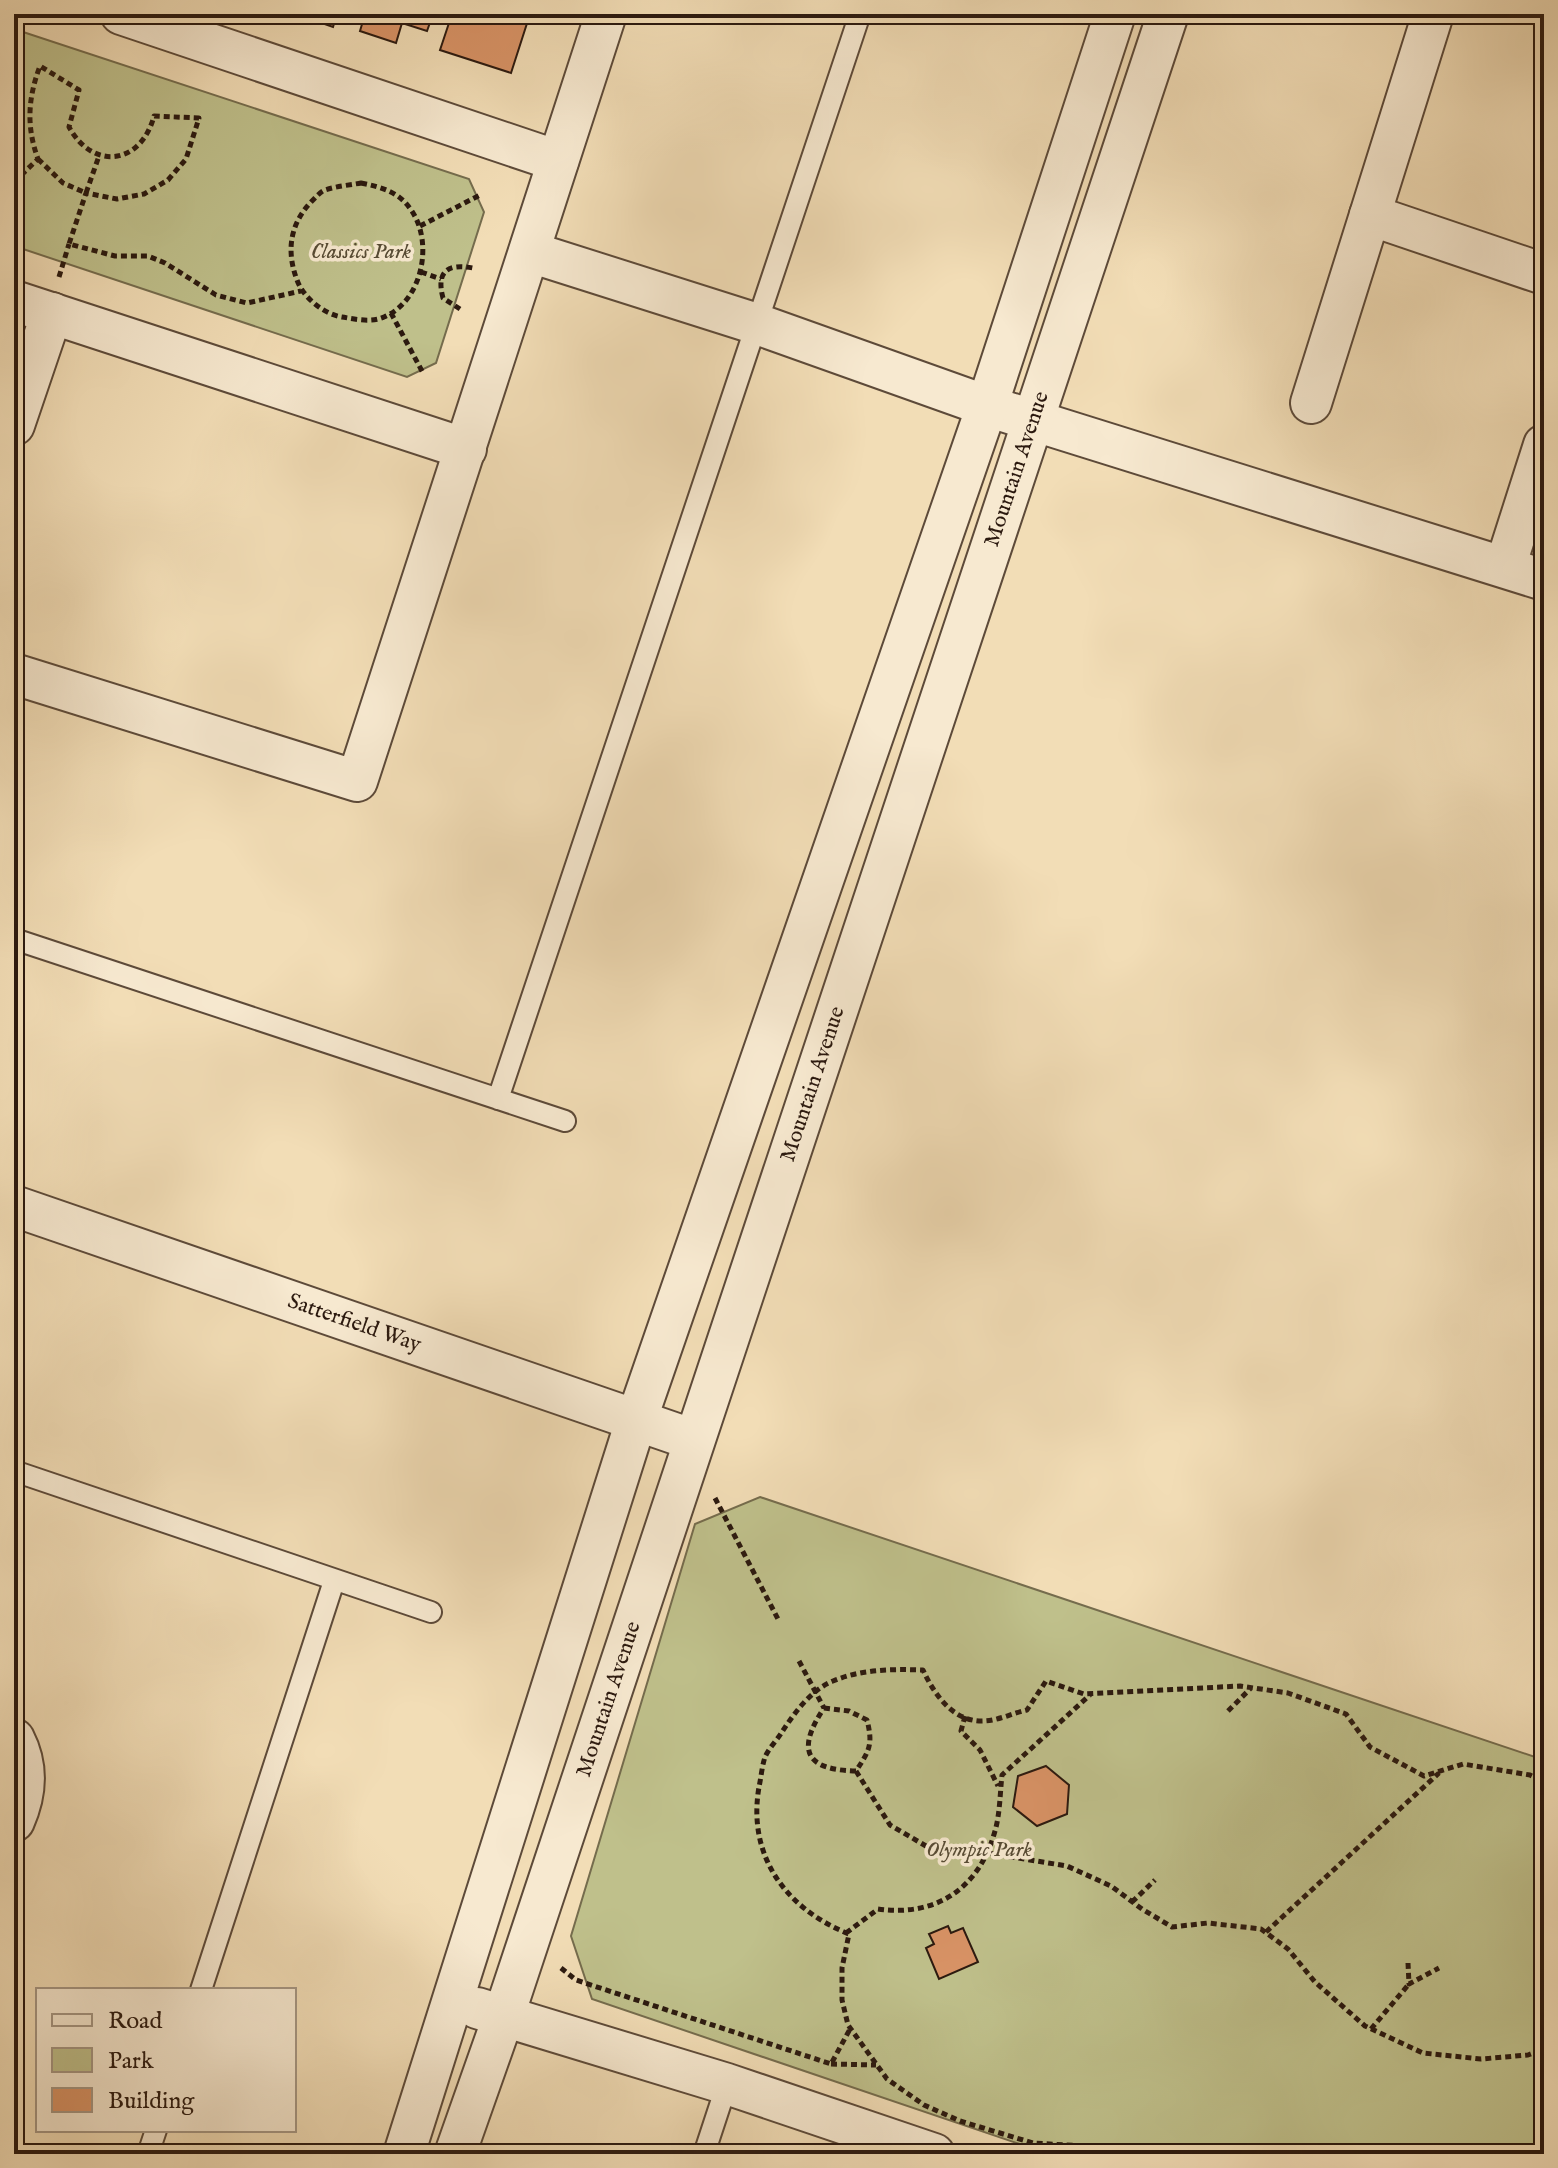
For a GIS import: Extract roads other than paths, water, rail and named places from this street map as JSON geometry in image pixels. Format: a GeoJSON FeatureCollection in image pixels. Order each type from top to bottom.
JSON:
{"type":"FeatureCollection","features":[{"type":"Feature","properties":{"kind":"street"},"geometry":{"type":"LineString","coordinates":[[121,14],[558,161]]}},
{"type":"Feature","properties":{"kind":"street"},"geometry":{"type":"LineString","coordinates":[[14,674],[357,781],[606,14]]}},
{"type":"Feature","properties":{"kind":"street"},"geometry":{"type":"LineString","coordinates":[[404,2154],[636,1421],[987,406],[1115,14]]}},
{"type":"Feature","properties":{"kind":"street","name":"Mountain Avenue"},"geometry":{"type":"LineString","coordinates":[[455,2154],[503,2018],[1168,14]]}},
{"type":"Feature","properties":{"kind":"street"},"geometry":{"type":"LineString","coordinates":[[1311,403],[1433,14]]}},
{"type":"Feature","properties":{"kind":"street"},"geometry":{"type":"LineString","coordinates":[[1370,215],[1544,274]]}},
{"type":"Feature","properties":{"kind":"street"},"geometry":{"type":"LineString","coordinates":[[530,252],[757,324],[987,406],[1544,580]]}},
{"type":"Feature","properties":{"kind":"street"},"geometry":{"type":"LineString","coordinates":[[14,301],[466,449]]}},
{"type":"Feature","properties":{"kind":"street"},"geometry":{"type":"LineString","coordinates":[[14,425],[52,313]]}},
{"type":"Feature","properties":{"kind":"street"},"geometry":{"type":"LineString","coordinates":[[1505,567],[1544,445]]}},
{"type":"Feature","properties":{"kind":"street","name":"Satterfield Way"},"geometry":{"type":"LineString","coordinates":[[14,1206],[694,1440]]}},
{"type":"Feature","properties":{"kind":"street"},"geometry":{"type":"LineString","coordinates":[[14,1739],[21,1751],[25,1789],[14,1821]]}},
{"type":"Feature","properties":{"kind":"street"},"geometry":{"type":"LineString","coordinates":[[454,1999],[503,2018],[727,2084],[934,2154]]}},
{"type":"Feature","properties":{"kind":"lane"},"geometry":{"type":"LineString","coordinates":[[498,1099],[860,14]]}},
{"type":"Feature","properties":{"kind":"lane"},"geometry":{"type":"LineString","coordinates":[[14,939],[565,1121]]}},
{"type":"Feature","properties":{"kind":"lane"},"geometry":{"type":"LineString","coordinates":[[14,1471],[431,1612]]}},
{"type":"Feature","properties":{"kind":"lane"},"geometry":{"type":"LineString","coordinates":[[202,1988],[334,1581]]}},
{"type":"Feature","properties":{"kind":"lane"},"geometry":{"type":"LineString","coordinates":[[704,2154],[727,2084]]}},
{"type":"Feature","properties":{"kind":"lane"},"geometry":{"type":"LineString","coordinates":[[148,2154],[155,2132]]}},
{"type":"Feature","properties":{"kind":"park label","name":"Classics Park"},"geometry":{"type":"Point","coordinates":[361,252]}},
{"type":"Feature","properties":{"kind":"park label","name":"Olympic Park"},"geometry":{"type":"Point","coordinates":[979,1850]}}]}
